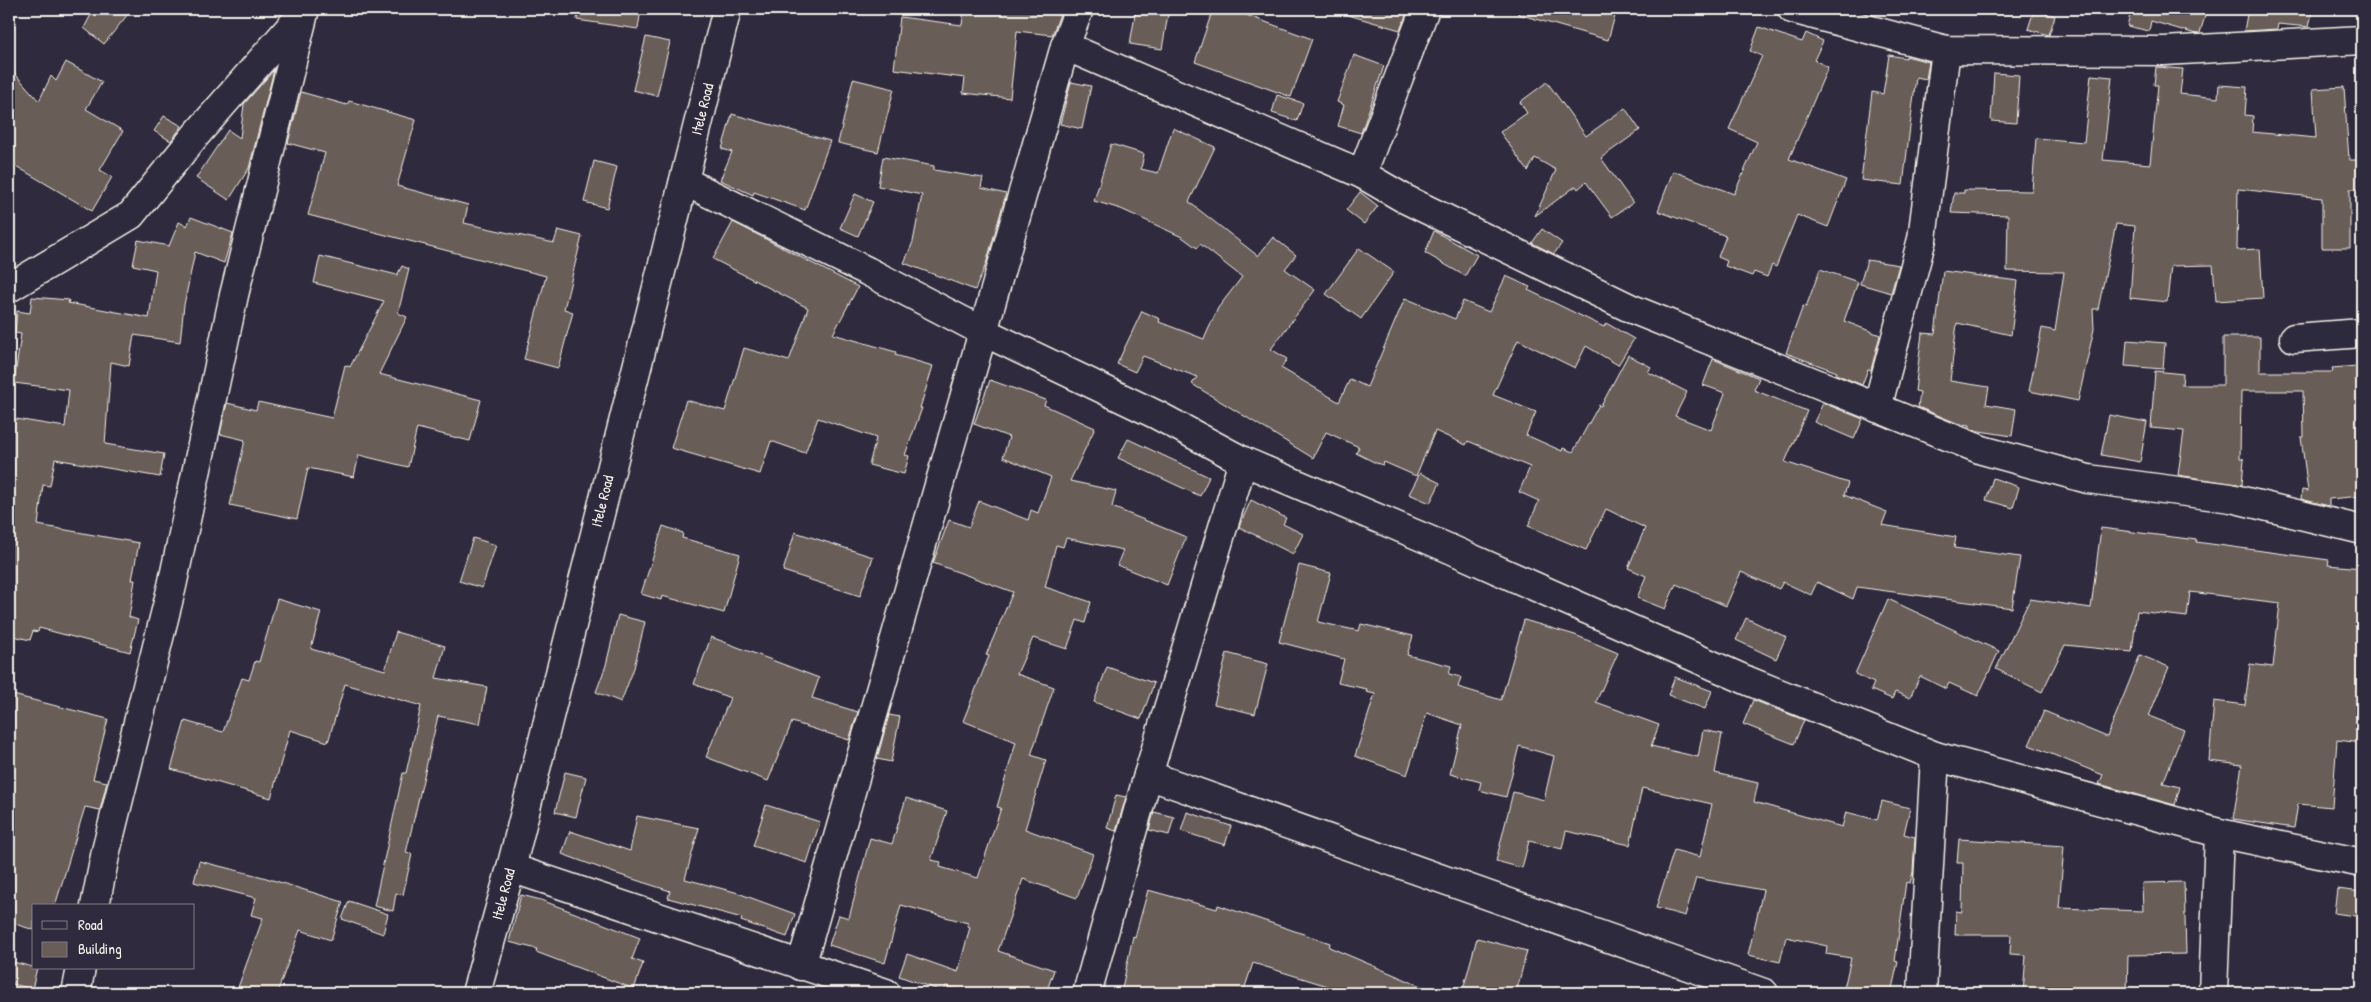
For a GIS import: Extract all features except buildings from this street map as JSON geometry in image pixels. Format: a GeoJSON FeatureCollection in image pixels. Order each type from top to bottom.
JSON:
{"type":"FeatureCollection","features":[{"type":"Feature","properties":{"kind":"street","name":"Itele Road"},"geometry":{"type":"LineString","coordinates":[[476,993],[511,868],[727,9]]}},
{"type":"Feature","properties":{"kind":"street"},"geometry":{"type":"LineString","coordinates":[[801,966],[1065,46],[1079,9]]}},
{"type":"Feature","properties":{"kind":"street"},"geometry":{"type":"LineString","coordinates":[[1362,174],[1424,9]]}},
{"type":"Feature","properties":{"kind":"street"},"geometry":{"type":"LineString","coordinates":[[1792,9],[1946,50],[2164,51],[2362,40]]}},
{"type":"Feature","properties":{"kind":"street"},"geometry":{"type":"LineString","coordinates":[[9,288],[130,215],[195,136],[305,11]]}},
{"type":"Feature","properties":{"kind":"street"},"geometry":{"type":"LineString","coordinates":[[95,904],[106,851],[172,586],[234,295],[305,11]]}},
{"type":"Feature","properties":{"kind":"street"},"geometry":{"type":"LineString","coordinates":[[1065,46],[1362,174],[1405,199],[1632,309],[1982,450],[2088,479],[2232,498],[2362,530]]}},
{"type":"Feature","properties":{"kind":"street"},"geometry":{"type":"LineString","coordinates":[[1877,408],[1922,239],[1946,50]]}},
{"type":"Feature","properties":{"kind":"street"},"geometry":{"type":"LineString","coordinates":[[684,181],[867,271],[984,332],[1157,415],[1243,461],[1448,548],[1746,680],[1935,756],[2218,833],[2362,863]]}},
{"type":"Feature","properties":{"kind":"street"},"geometry":{"type":"LineString","coordinates":[[2294,338],[2362,333]]}},
{"type":"Feature","properties":{"kind":"street"},"geometry":{"type":"LineString","coordinates":[[1088,993],[1148,775],[1243,461]]}},
{"type":"Feature","properties":{"kind":"street"},"geometry":{"type":"LineString","coordinates":[[1922,993],[1935,756]]}},
{"type":"Feature","properties":{"kind":"street"},"geometry":{"type":"LineString","coordinates":[[1148,775],[1764,993]]}},
{"type":"Feature","properties":{"kind":"street"},"geometry":{"type":"LineString","coordinates":[[2213,993],[2218,833]]}},
{"type":"Feature","properties":{"kind":"street"},"geometry":{"type":"LineString","coordinates":[[511,868],[874,992]]}},
{"type":"Feature","properties":{"kind":"street"},"geometry":{"type":"LineString","coordinates":[[76,993],[82,970]]}}]}
